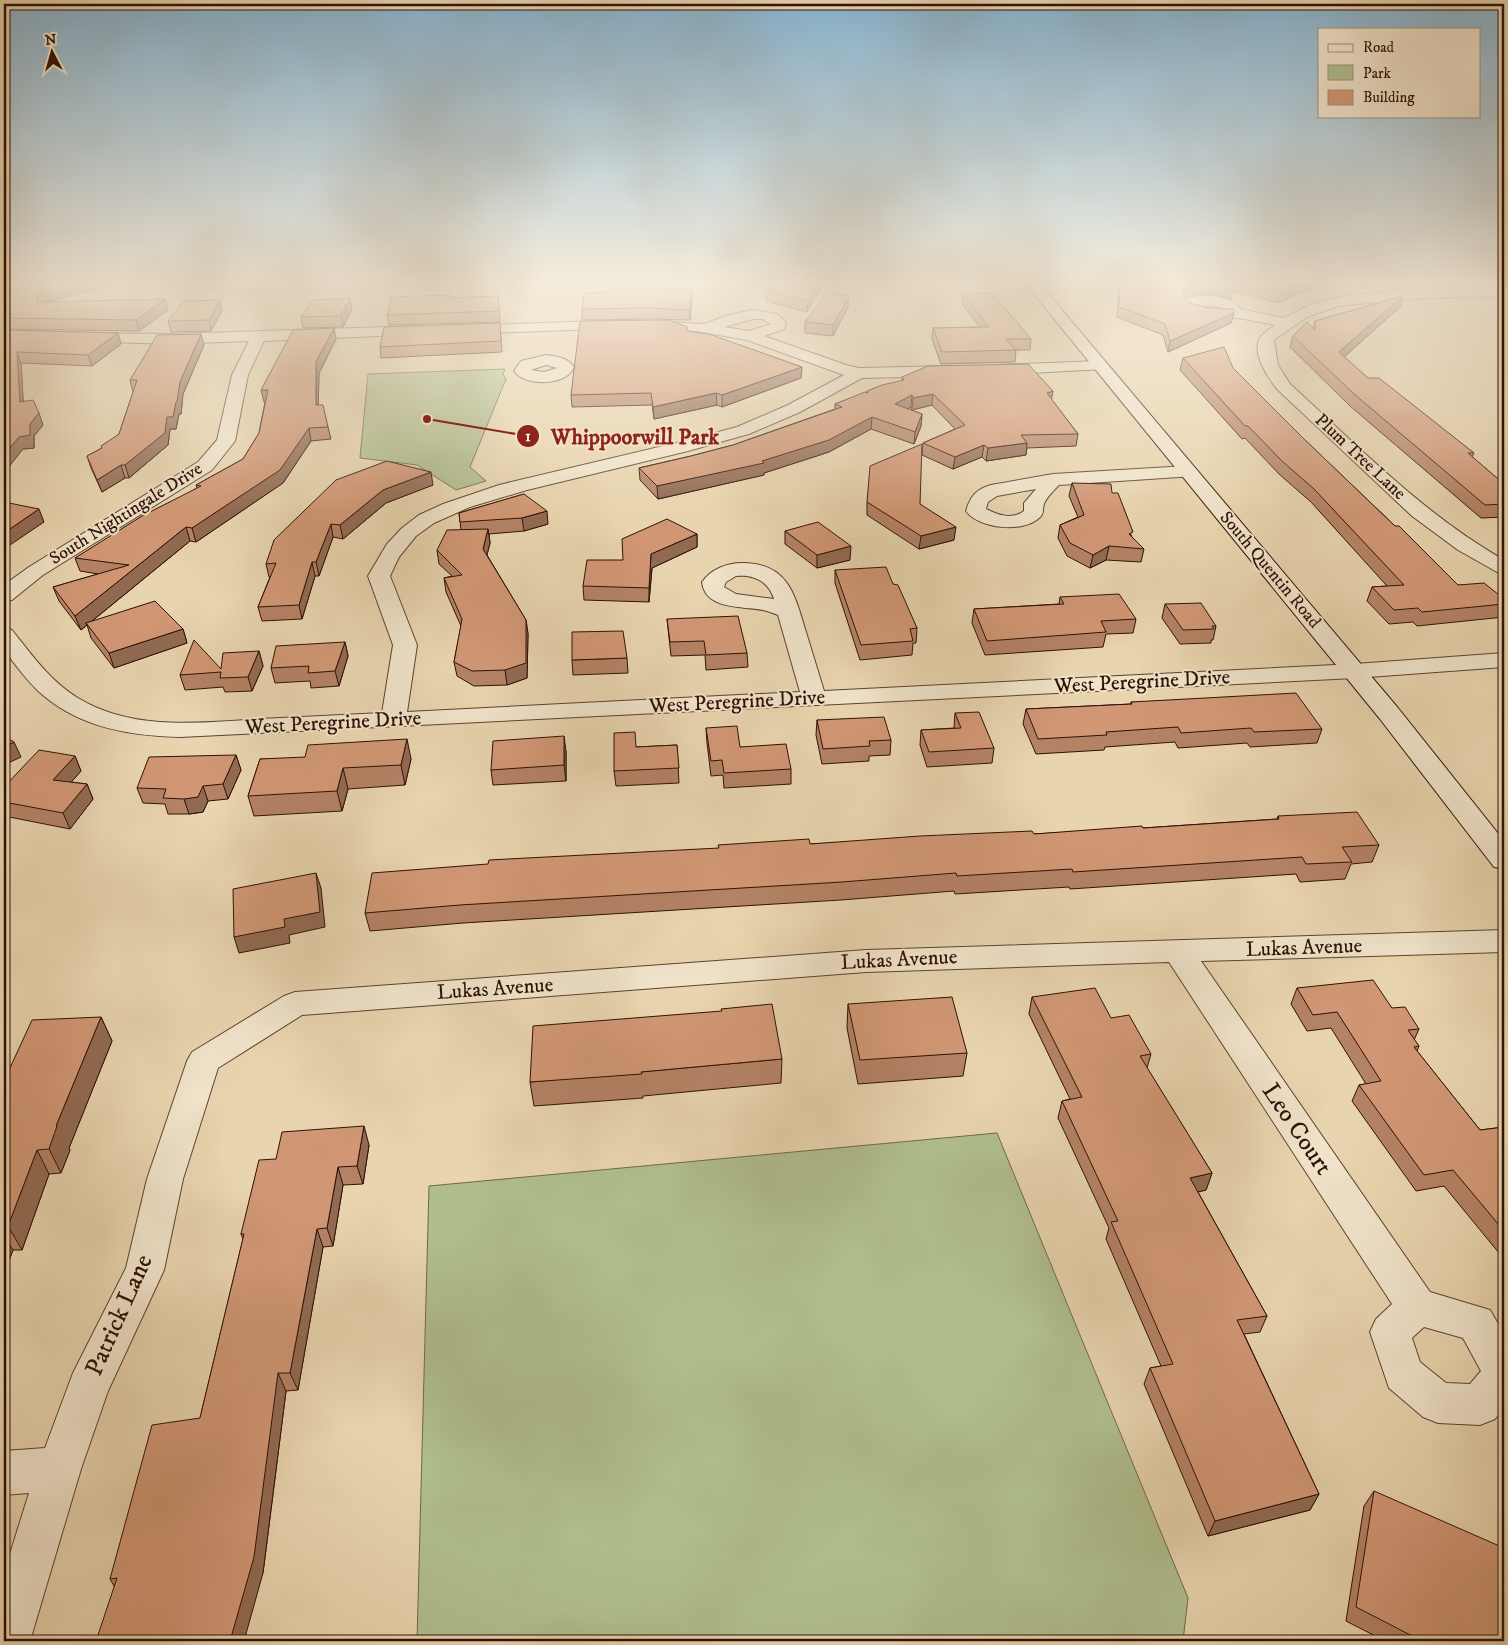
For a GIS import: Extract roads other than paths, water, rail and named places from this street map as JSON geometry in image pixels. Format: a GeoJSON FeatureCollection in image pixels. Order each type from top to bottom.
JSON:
{"type":"FeatureCollection","features":[{"type":"Feature","properties":{"kind":"street","name":"South Nightingale Drive"},"geometry":{"type":"LineString","coordinates":[[4,595],[36,571],[205,466],[226,441],[240,376],[248,360]]}},
{"type":"Feature","properties":{"kind":"street"},"geometry":{"type":"LineString","coordinates":[[815,360],[859,374],[1098,366]]}},
{"type":"Feature","properties":{"kind":"street","name":"South Quentin Road"},"geometry":{"type":"LineString","coordinates":[[1093,360],[1355,671],[1504,860]]}},
{"type":"Feature","properties":{"kind":"street","name":"Plum Tree Lane"},"geometry":{"type":"LineString","coordinates":[[1267,360],[1269,366],[1284,387],[1419,512],[1465,546],[1504,568]]}},
{"type":"Feature","properties":{"kind":"street"},"geometry":{"type":"LineString","coordinates":[[393,720],[405,645],[379,576],[385,561],[399,542],[417,527],[435,514],[482,496],[726,436],[787,413],[859,374]]}},
{"type":"Feature","properties":{"kind":"street"},"geometry":{"type":"LineString","coordinates":[[1053,480],[1187,472]]}},
{"type":"Feature","properties":{"kind":"street"},"geometry":{"type":"LineString","coordinates":[[788,611],[814,698]]}},
{"type":"Feature","properties":{"kind":"street","name":"West Peregrine Drive"},"geometry":{"type":"LineString","coordinates":[[4,635],[51,690],[78,708],[113,723],[151,730],[201,730],[1355,671],[1504,660]]}},
{"type":"Feature","properties":{"kind":"street","name":"Lukas Avenue"},"geometry":{"type":"LineString","coordinates":[[295,1004],[866,961],[1504,941]]}},
{"type":"Feature","properties":{"kind":"street","name":"Leo Court"},"geometry":{"type":"LineString","coordinates":[[1178,952],[1417,1307]]}},
{"type":"Feature","properties":{"kind":"street","name":"Patrick Lane"},"geometry":{"type":"LineString","coordinates":[[6,1641],[58,1469],[88,1387],[145,1270],[165,1179],[204,1061],[295,1004]]}},
{"type":"Feature","properties":{"kind":"street"},"geometry":{"type":"LineString","coordinates":[[1417,1307],[1476,1323],[1504,1374],[1480,1405],[1438,1403],[1404,1374],[1390,1332],[1417,1307]]}},
{"type":"Feature","properties":{"kind":"street"},"geometry":{"type":"LineString","coordinates":[[4,1473],[58,1469]]}},
{"type":"Feature","properties":{"kind":"place","name":"Whippoorwill Park"},"geometry":{"type":"Point","coordinates":[427,419]}}]}
